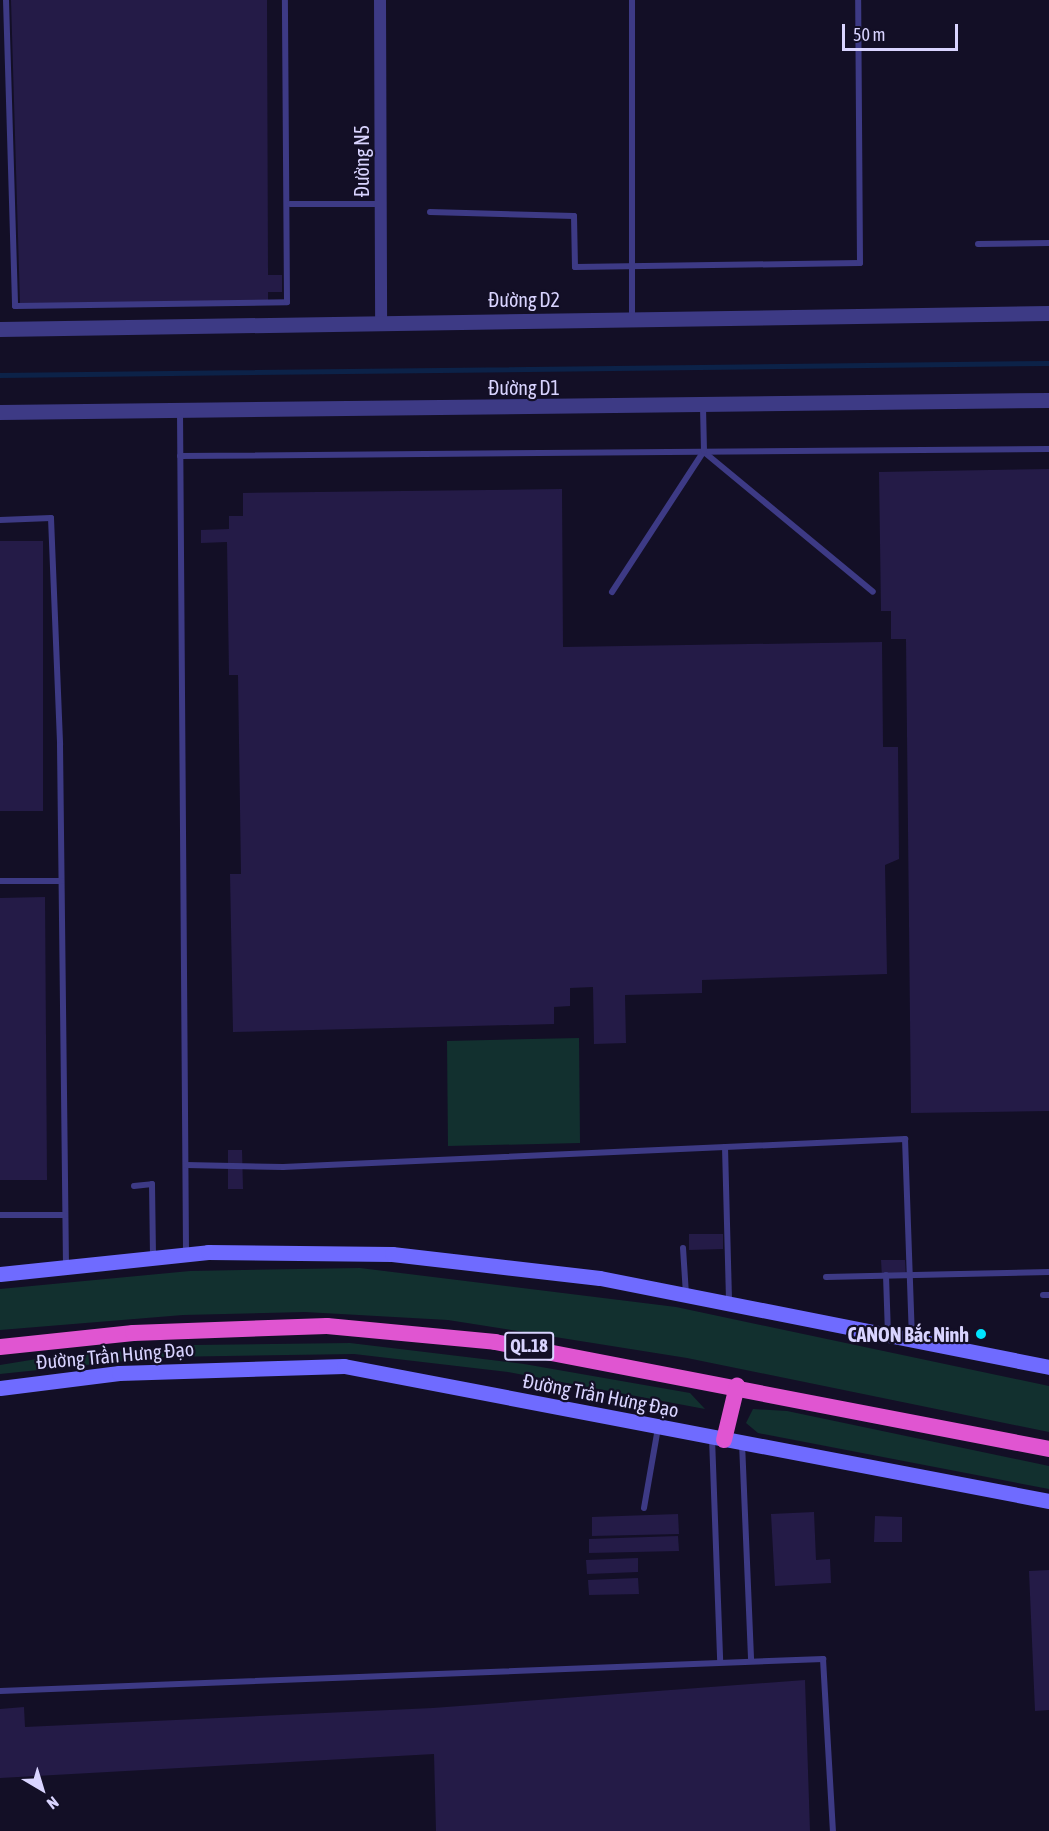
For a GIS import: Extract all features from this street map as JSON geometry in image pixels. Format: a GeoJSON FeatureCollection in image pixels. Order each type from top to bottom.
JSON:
{"type":"FeatureCollection","features":[{"type":"Feature","properties":{"kind":"highway","name":"Đường Trần Hưng Đạo"},"geometry":{"type":"LineString","coordinates":[[0,1347],[133,1333],[327,1326],[530,1346],[1049,1449]]}},
{"type":"Feature","properties":{"kind":"highway"},"geometry":{"type":"LineString","coordinates":[[718,1439],[737,1386]]}},
{"type":"Feature","properties":{"kind":"main road"},"geometry":{"type":"LineString","coordinates":[[0,1274],[66,1265],[186,1254],[392,1254],[600,1278],[1049,1367]]}},
{"type":"Feature","properties":{"kind":"main road","name":"Đường Trần Hưng Đạo"},"geometry":{"type":"LineString","coordinates":[[0,1388],[119,1373],[334,1365],[1049,1501]]}},
{"type":"Feature","properties":{"kind":"street","name":"Đường N5"},"geometry":{"type":"LineString","coordinates":[[380,0],[381,321]]}},
{"type":"Feature","properties":{"kind":"street","name":"Đường D2"},"geometry":{"type":"LineString","coordinates":[[0,329],[381,321],[1049,313]]}},
{"type":"Feature","properties":{"kind":"street","name":"Đường D1"},"geometry":{"type":"LineString","coordinates":[[0,412],[180,408],[703,408],[1049,400]]}},
{"type":"Feature","properties":{"kind":"lane"},"geometry":{"type":"LineString","coordinates":[[6,0],[15,306],[286,302],[290,204],[285,0]]}},
{"type":"Feature","properties":{"kind":"lane"},"geometry":{"type":"LineString","coordinates":[[632,0],[632,319]]}},
{"type":"Feature","properties":{"kind":"lane"},"geometry":{"type":"LineString","coordinates":[[430,212],[574,216],[575,267],[860,263],[858,0]]}},
{"type":"Feature","properties":{"kind":"lane"},"geometry":{"type":"LineString","coordinates":[[290,204],[380,204]]}},
{"type":"Feature","properties":{"kind":"lane"},"geometry":{"type":"LineString","coordinates":[[978,244],[1049,243]]}},
{"type":"Feature","properties":{"kind":"lane"},"geometry":{"type":"LineString","coordinates":[[180,408],[186,1254]]}},
{"type":"Feature","properties":{"kind":"lane"},"geometry":{"type":"LineString","coordinates":[[612,592],[704,452],[703,408]]}},
{"type":"Feature","properties":{"kind":"lane"},"geometry":{"type":"LineString","coordinates":[[180,456],[1049,449]]}},
{"type":"Feature","properties":{"kind":"lane"},"geometry":{"type":"LineString","coordinates":[[704,452],[873,592]]}},
{"type":"Feature","properties":{"kind":"lane"},"geometry":{"type":"LineString","coordinates":[[0,520],[51,518],[61,881],[66,1265]]}},
{"type":"Feature","properties":{"kind":"lane"},"geometry":{"type":"LineString","coordinates":[[0,880],[61,881]]}},
{"type":"Feature","properties":{"kind":"lane"},"geometry":{"type":"LineString","coordinates":[[186,1165],[283,1167],[905,1139],[912,1339]]}},
{"type":"Feature","properties":{"kind":"lane"},"geometry":{"type":"LineString","coordinates":[[725,1148],[729,1303]]}},
{"type":"Feature","properties":{"kind":"lane"},"geometry":{"type":"LineString","coordinates":[[135,1186],[152,1184],[153,1257]]}},
{"type":"Feature","properties":{"kind":"lane"},"geometry":{"type":"LineString","coordinates":[[0,1215],[65,1215]]}},
{"type":"Feature","properties":{"kind":"lane"},"geometry":{"type":"LineString","coordinates":[[682,1248],[686,1294]]}},
{"type":"Feature","properties":{"kind":"lane"},"geometry":{"type":"LineString","coordinates":[[826,1277],[1049,1272]]}},
{"type":"Feature","properties":{"kind":"lane"},"geometry":{"type":"LineString","coordinates":[[886,1275],[888,1334]]}},
{"type":"Feature","properties":{"kind":"lane"},"geometry":{"type":"LineString","coordinates":[[644,1508],[658,1428]]}},
{"type":"Feature","properties":{"kind":"lane"},"geometry":{"type":"LineString","coordinates":[[718,1439],[720,1661]]}},
{"type":"Feature","properties":{"kind":"lane"},"geometry":{"type":"LineString","coordinates":[[742,1443],[751,1660]]}},
{"type":"Feature","properties":{"kind":"lane"},"geometry":{"type":"LineString","coordinates":[[0,1691],[720,1661],[824,1659],[832,1831]]}},
{"type":"Feature","properties":{"kind":"green space"},"geometry":{"type":"Polygon","coordinates":[[[579,1038],[580,1143],[448,1146],[447,1041],[579,1038]]]}},
{"type":"Feature","properties":{"kind":"green space"},"geometry":{"type":"Polygon","coordinates":[[[360,1268],[676,1307],[1049,1386],[1049,1432],[687,1358],[448,1320],[305,1312],[183,1315],[0,1330],[0,1289],[190,1271],[360,1268]]]}},
{"type":"Feature","properties":{"kind":"green space"},"geometry":{"type":"Polygon","coordinates":[[[350,1343],[524,1364],[690,1393],[705,1409],[508,1372],[354,1354],[163,1357],[0,1374],[0,1365],[43,1358],[194,1345],[350,1343]]]}},
{"type":"Feature","properties":{"kind":"green space"},"geometry":{"type":"Polygon","coordinates":[[[753,1409],[787,1411],[1049,1466],[1049,1489],[758,1433],[746,1423],[753,1409]]]}},
{"type":"Feature","properties":{"kind":"building"},"geometry":{"type":"Polygon","coordinates":[[[11,0],[267,0],[268,275],[282,275],[282,292],[268,292],[268,301],[20,304],[11,0]]]}},
{"type":"Feature","properties":{"kind":"building"},"geometry":{"type":"Polygon","coordinates":[[[1049,469],[1049,1111],[911,1113],[906,639],[891,639],[891,611],[881,611],[879,472],[1049,469]]]}},
{"type":"Feature","properties":{"kind":"building"},"geometry":{"type":"Polygon","coordinates":[[[562,489],[563,647],[882,642],[883,747],[898,747],[899,859],[885,865],[887,974],[702,980],[702,993],[625,995],[626,1043],[594,1044],[593,987],[570,988],[570,1006],[554,1007],[554,1024],[233,1032],[230,874],[241,874],[238,675],[229,675],[227,542],[201,543],[201,530],[229,529],[229,516],[243,516],[243,493],[562,489]]]}},
{"type":"Feature","properties":{"kind":"building"},"geometry":{"type":"Polygon","coordinates":[[[0,541],[43,541],[43,811],[0,811],[0,541]]]}},
{"type":"Feature","properties":{"kind":"building"},"geometry":{"type":"Polygon","coordinates":[[[45,897],[47,1180],[0,1180],[0,898],[45,897]]]}},
{"type":"Feature","properties":{"kind":"building"},"geometry":{"type":"Polygon","coordinates":[[[228,1150],[242,1150],[243,1189],[228,1189],[228,1150]]]}},
{"type":"Feature","properties":{"kind":"building"},"geometry":{"type":"Polygon","coordinates":[[[689,1234],[723,1234],[723,1249],[689,1250],[689,1234]]]}},
{"type":"Feature","properties":{"kind":"building"},"geometry":{"type":"Polygon","coordinates":[[[881,1260],[905,1260],[906,1277],[882,1277],[881,1260]]]}},
{"type":"Feature","properties":{"kind":"building"},"geometry":{"type":"Polygon","coordinates":[[[814,1512],[816,1560],[830,1559],[831,1583],[775,1586],[771,1514],[814,1512]]]}},
{"type":"Feature","properties":{"kind":"building"},"geometry":{"type":"Polygon","coordinates":[[[678,1514],[679,1534],[592,1536],[592,1517],[678,1514]]]}},
{"type":"Feature","properties":{"kind":"building"},"geometry":{"type":"Polygon","coordinates":[[[875,1516],[902,1517],[902,1542],[874,1542],[875,1516]]]}},
{"type":"Feature","properties":{"kind":"building"},"geometry":{"type":"Polygon","coordinates":[[[678,1536],[679,1551],[589,1553],[589,1539],[678,1536]]]}},
{"type":"Feature","properties":{"kind":"building"},"geometry":{"type":"Polygon","coordinates":[[[638,1558],[638,1572],[587,1574],[586,1560],[638,1558]]]}},
{"type":"Feature","properties":{"kind":"building"},"geometry":{"type":"Polygon","coordinates":[[[1049,1570],[1049,1710],[1035,1711],[1029,1571],[1049,1570]]]}},
{"type":"Feature","properties":{"kind":"building"},"geometry":{"type":"Polygon","coordinates":[[[638,1578],[639,1594],[589,1595],[588,1580],[638,1578]]]}},
{"type":"Feature","properties":{"kind":"building"},"geometry":{"type":"Polygon","coordinates":[[[805,1680],[810,1831],[436,1831],[434,1754],[0,1778],[0,1709],[24,1707],[25,1727],[433,1708],[805,1680]]]}},
{"type":"Feature","properties":{"kind":"waterway"},"geometry":{"type":"LineString","coordinates":[[0,375],[1049,363]]}},
{"type":"Feature","properties":{"kind":"place","name":"CANON Bắc Ninh"},"geometry":{"type":"Point","coordinates":[981,1334]}}]}
